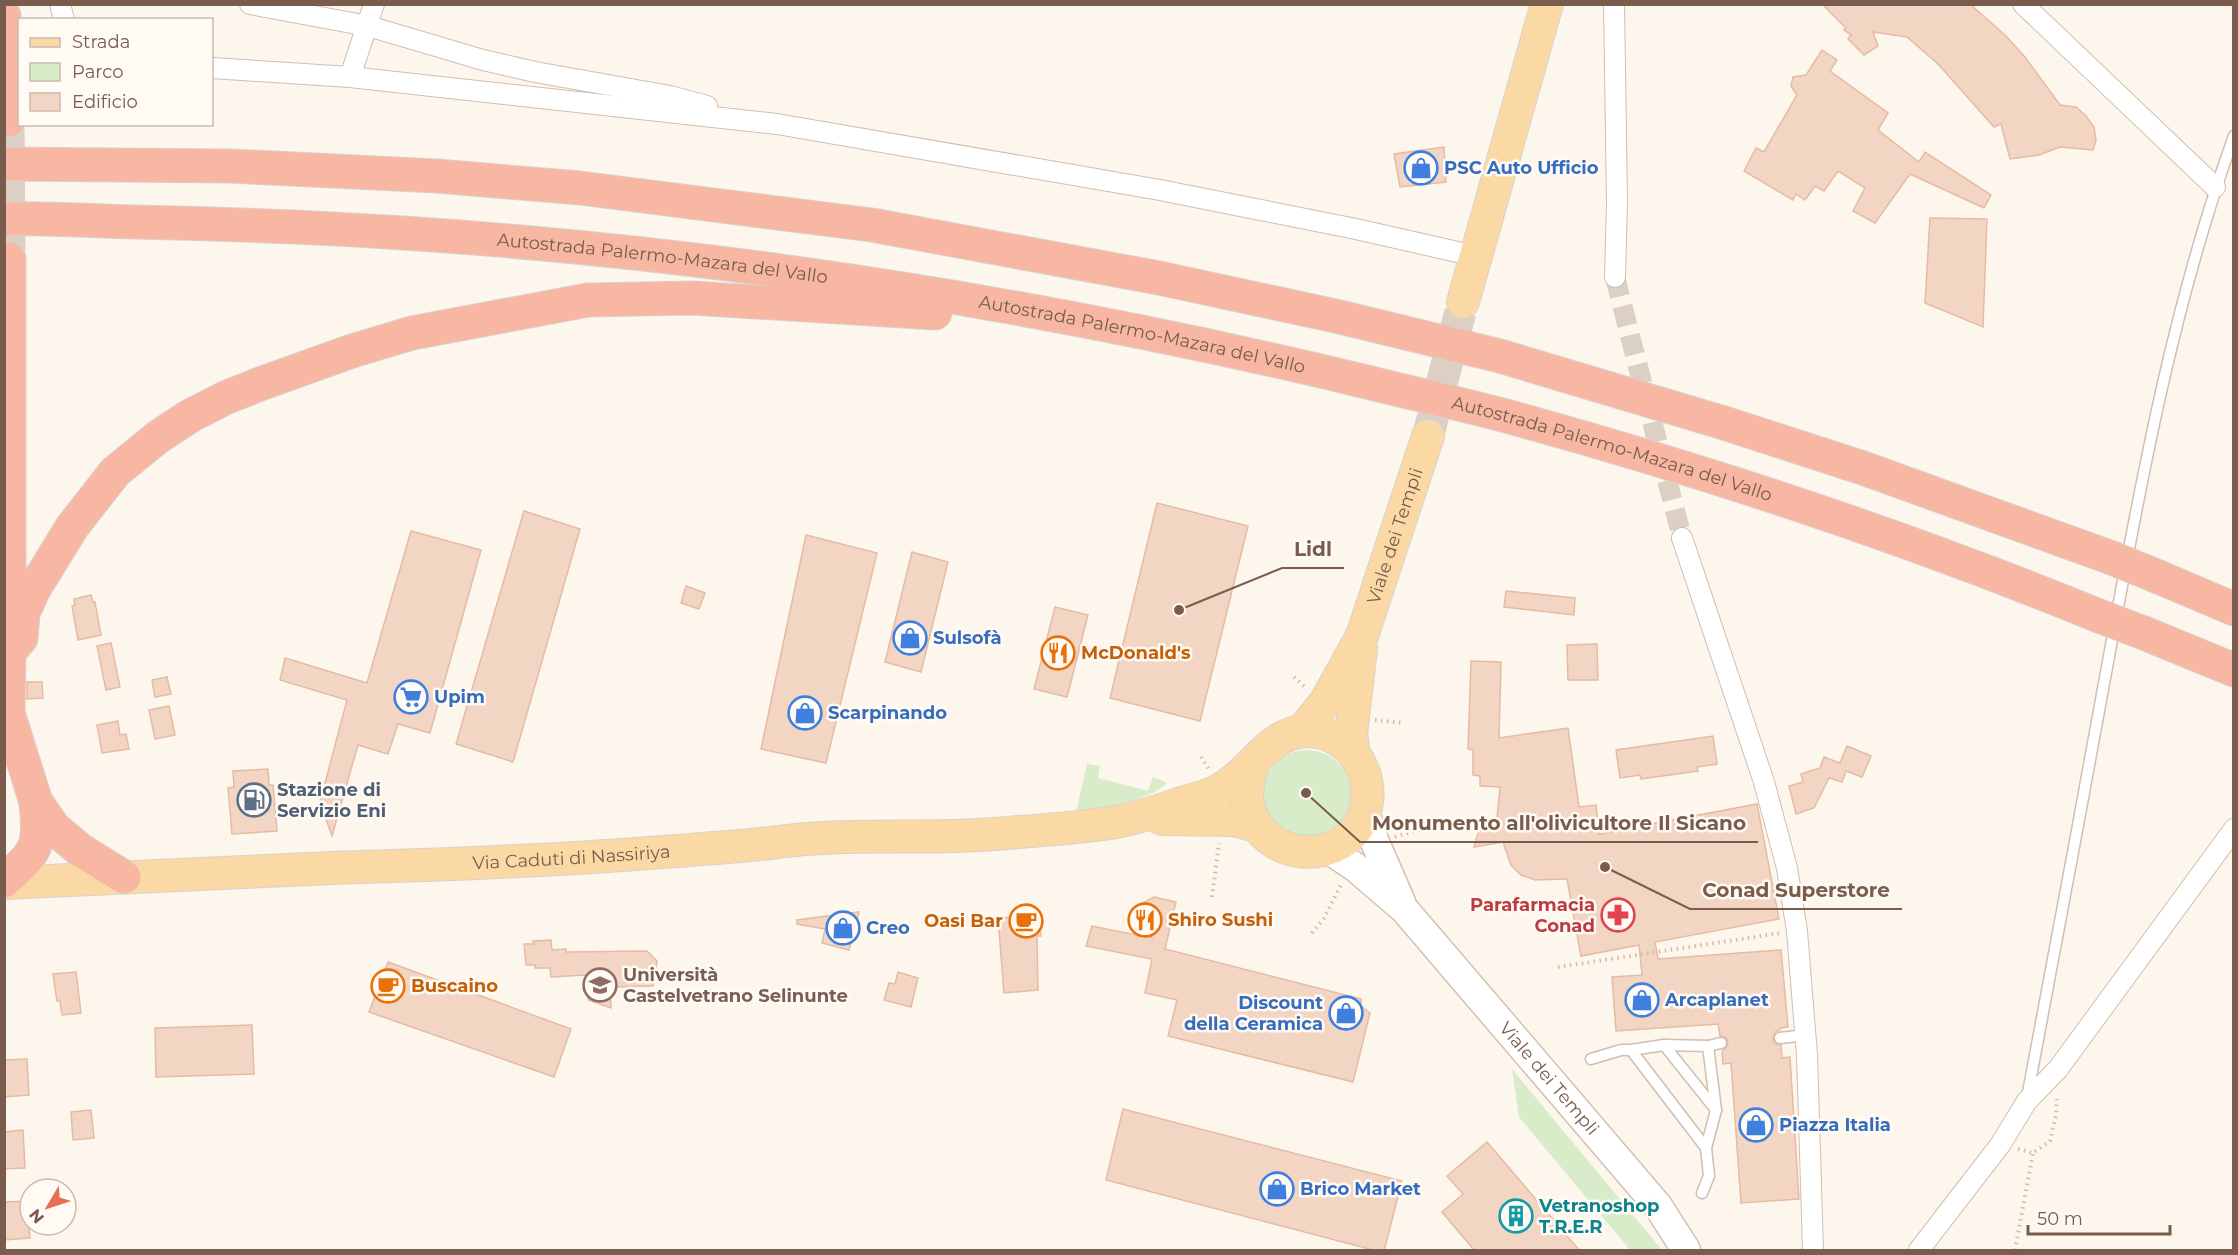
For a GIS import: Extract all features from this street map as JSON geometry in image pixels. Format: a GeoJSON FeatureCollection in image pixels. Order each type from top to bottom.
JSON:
{"type":"FeatureCollection","features":[{"type":"Feature","properties":{"kind":"highway"},"geometry":{"type":"LineString","coordinates":[[4,16],[6,134],[147,150],[231,166]]}},
{"type":"Feature","properties":{"kind":"highway"},"geometry":{"type":"LineString","coordinates":[[4,164],[231,166],[437,176],[580,188],[872,225],[1159,278],[1340,317],[1511,360],[1724,423],[1863,468],[2112,558],[2234,609]]}},
{"type":"Feature","properties":{"kind":"highway","name":"Autostrada Palermo-Mazara del Vallo"},"geometry":{"type":"LineString","coordinates":[[4,219],[295,226],[508,240],[713,260],[1006,305],[1147,332],[1277,360],[1525,421],[1752,489],[1929,550],[2234,670]]}},
{"type":"Feature","properties":{"kind":"highway"},"geometry":{"type":"LineString","coordinates":[[9,259],[6,727],[36,802],[54,828],[79,849],[124,877]]}},
{"type":"Feature","properties":{"kind":"highway"},"geometry":{"type":"LineString","coordinates":[[7,646],[21,638],[23,613],[34,589],[72,527],[115,472],[158,437],[190,416],[225,398],[352,351],[412,333],[588,300],[692,298],[1002,318],[1228,359],[1277,360]]}},
{"type":"Feature","properties":{"kind":"highway"},"geometry":{"type":"LineString","coordinates":[[4,882],[32,856],[39,831],[36,802]]}},
{"type":"Feature","properties":{"kind":"main road"},"geometry":{"type":"LineString","coordinates":[[1463,302],[1474,256],[1547,4]]}},
{"type":"Feature","properties":{"kind":"main road","name":"Viale dei Templi"},"geometry":{"type":"LineString","coordinates":[[1362,636],[1428,436]]}},
{"type":"Feature","properties":{"kind":"main road"},"geometry":{"type":"LineString","coordinates":[[1302,731],[1326,701],[1362,636]]}},
{"type":"Feature","properties":{"kind":"main road"},"geometry":{"type":"LineString","coordinates":[[1354,754],[1352,734],[1362,636]]}},
{"type":"Feature","properties":{"kind":"main road"},"geometry":{"type":"LineString","coordinates":[[1137,818],[1219,791],[1253,764],[1265,748],[1282,736],[1302,731],[1330,736],[1343,743],[1354,754],[1364,771],[1368,782],[1365,812],[1357,828],[1344,841],[1328,849],[1309,853],[1289,850],[1271,841],[1257,826],[1250,812],[1247,795],[1248,779],[1253,764]]}},
{"type":"Feature","properties":{"kind":"main road"},"geometry":{"type":"LineString","coordinates":[[1365,812],[1374,840],[1404,909]]}},
{"type":"Feature","properties":{"kind":"main road"},"geometry":{"type":"LineString","coordinates":[[1137,818],[1234,820],[1257,826]]}},
{"type":"Feature","properties":{"kind":"main road","name":"Via Caduti di Nassiriya"},"geometry":{"type":"LineString","coordinates":[[4,882],[518,861],[743,846],[819,838],[979,835],[1064,829],[1137,818]]}},
{"type":"Feature","properties":{"kind":"main road"},"geometry":{"type":"LineString","coordinates":[[1328,849],[1355,867],[1404,909]]}},
{"type":"Feature","properties":{"kind":"main road","name":"Viale dei Templi"},"geometry":{"type":"LineString","coordinates":[[1404,909],[1658,1206],[1686,1251]]}},
{"type":"Feature","properties":{"kind":"street"},"geometry":{"type":"LineString","coordinates":[[250,4],[368,26],[535,72],[669,96],[777,124]]}},
{"type":"Feature","properties":{"kind":"street"},"geometry":{"type":"LineString","coordinates":[[350,77],[374,4]]}},
{"type":"Feature","properties":{"kind":"street"},"geometry":{"type":"LineString","coordinates":[[1614,4],[1617,202],[1615,277]]}},
{"type":"Feature","properties":{"kind":"street"},"geometry":{"type":"LineString","coordinates":[[2023,4],[2215,187]]}},
{"type":"Feature","properties":{"kind":"street"},"geometry":{"type":"LineString","coordinates":[[213,68],[350,77],[777,124],[1160,190],[1356,229],[1474,256]]}},
{"type":"Feature","properties":{"kind":"street"},"geometry":{"type":"LineString","coordinates":[[1682,538],[1764,782],[1787,868],[1797,931],[1806,1035],[1813,1251]]}},
{"type":"Feature","properties":{"kind":"street"},"geometry":{"type":"LineString","coordinates":[[1919,1251],[2000,1144],[2027,1101],[2058,1069],[2234,829]]}},
{"type":"Feature","properties":{"kind":"lane"},"geometry":{"type":"LineString","coordinates":[[2027,1101],[2137,501],[2176,329],[2215,187],[2234,136]]}},
{"type":"Feature","properties":{"kind":"lane"},"geometry":{"type":"LineString","coordinates":[[1780,1038],[1806,1035]]}},
{"type":"Feature","properties":{"kind":"lane"},"geometry":{"type":"LineString","coordinates":[[1591,1059],[1621,1050],[1664,1045],[1708,1046],[1721,1043]]}},
{"type":"Feature","properties":{"kind":"lane"},"geometry":{"type":"LineString","coordinates":[[1664,1045],[1716,1110]]}},
{"type":"Feature","properties":{"kind":"lane"},"geometry":{"type":"LineString","coordinates":[[1702,1193],[1708,1176],[1707,1148],[1716,1110],[1708,1046]]}},
{"type":"Feature","properties":{"kind":"lane"},"geometry":{"type":"LineString","coordinates":[[1631,1050],[1707,1148]]}},
{"type":"Feature","properties":{"kind":"path"},"geometry":{"type":"LineString","coordinates":[[1558,967],[1797,931]]}},
{"type":"Feature","properties":{"kind":"path"},"geometry":{"type":"LineString","coordinates":[[2000,1144],[2033,1152],[2050,1141],[2056,1114],[2058,1069]]}},
{"type":"Feature","properties":{"kind":"path"},"geometry":{"type":"LineString","coordinates":[[2015,1251],[2033,1152]]}},
{"type":"Feature","properties":{"kind":"green space"},"geometry":{"type":"Polygon","coordinates":[[[1298,750],[1316,750],[1332,757],[1344,769],[1351,785],[1351,803],[1344,819],[1332,831],[1316,838],[1298,838],[1282,831],[1270,819],[1263,803],[1263,785],[1270,769],[1282,757],[1298,750]]]}},
{"type":"Feature","properties":{"kind":"green space"},"geometry":{"type":"Polygon","coordinates":[[[1087,764],[1100,766],[1098,778],[1148,791],[1153,777],[1167,783],[1149,795],[1137,799],[1076,812],[1087,764]]]}},
{"type":"Feature","properties":{"kind":"green space"},"geometry":{"type":"Polygon","coordinates":[[[1512,1069],[1662,1250],[1630,1250],[1519,1117],[1512,1069]]]}},
{"type":"Feature","properties":{"kind":"building"},"geometry":{"type":"Polygon","coordinates":[[[1822,4],[1970,4],[2006,36],[2025,57],[2060,105],[2076,107],[2086,116],[2094,127],[2096,140],[2093,150],[2060,147],[2039,155],[2010,159],[2001,124],[1994,127],[1938,64],[1907,37],[1873,32],[1878,46],[1864,55],[1848,39],[1851,35],[1844,30],[1846,28],[1822,4]]]}},
{"type":"Feature","properties":{"kind":"building"},"geometry":{"type":"Polygon","coordinates":[[[1822,50],[1837,60],[1830,71],[1888,113],[1878,130],[1919,162],[1925,152],[1991,195],[1984,208],[1910,174],[1875,223],[1853,211],[1865,188],[1838,171],[1824,191],[1815,186],[1805,200],[1796,194],[1793,200],[1744,171],[1756,148],[1764,152],[1797,95],[1791,86],[1793,77],[1806,75],[1822,50]]]}},
{"type":"Feature","properties":{"kind":"building","name":"PSC Auto Ufficio"},"geometry":{"type":"Polygon","coordinates":[[[1444,147],[1446,182],[1400,187],[1394,154],[1444,147]]]}},
{"type":"Feature","properties":{"kind":"building"},"geometry":{"type":"Polygon","coordinates":[[[1930,218],[1987,219],[1983,327],[1925,303],[1930,218]]]}},
{"type":"Feature","properties":{"kind":"building"},"geometry":{"type":"Polygon","coordinates":[[[1157,503],[1248,526],[1200,721],[1110,698],[1157,503]]]}},
{"type":"Feature","properties":{"kind":"building"},"geometry":{"type":"Polygon","coordinates":[[[524,511],[580,529],[513,762],[456,744],[524,511]]]}},
{"type":"Feature","properties":{"kind":"building"},"geometry":{"type":"Polygon","coordinates":[[[411,531],[481,550],[430,733],[398,724],[388,754],[358,745],[332,836],[320,802],[347,700],[280,680],[285,658],[367,683],[411,531]]]}},
{"type":"Feature","properties":{"kind":"building"},"geometry":{"type":"Polygon","coordinates":[[[806,535],[877,553],[826,763],[761,749],[806,535]]]}},
{"type":"Feature","properties":{"kind":"building"},"geometry":{"type":"Polygon","coordinates":[[[912,552],[948,562],[921,672],[885,662],[912,552]]]}},
{"type":"Feature","properties":{"kind":"building"},"geometry":{"type":"Polygon","coordinates":[[[686,586],[705,593],[699,609],[681,603],[686,586]]]}},
{"type":"Feature","properties":{"kind":"building"},"geometry":{"type":"Polygon","coordinates":[[[1506,591],[1575,598],[1574,615],[1504,607],[1506,591]]]}},
{"type":"Feature","properties":{"kind":"building"},"geometry":{"type":"Polygon","coordinates":[[[91,595],[95,602],[101,635],[78,640],[72,606],[75,605],[74,599],[91,595]]]}},
{"type":"Feature","properties":{"kind":"building"},"geometry":{"type":"Polygon","coordinates":[[[1055,607],[1088,615],[1067,697],[1034,689],[1055,607]]]}},
{"type":"Feature","properties":{"kind":"building"},"geometry":{"type":"Polygon","coordinates":[[[111,643],[120,687],[106,690],[97,646],[111,643]]]}},
{"type":"Feature","properties":{"kind":"building"},"geometry":{"type":"Polygon","coordinates":[[[1597,644],[1598,680],[1568,680],[1567,645],[1597,644]]]}},
{"type":"Feature","properties":{"kind":"building"},"geometry":{"type":"Polygon","coordinates":[[[1471,661],[1501,662],[1499,738],[1568,728],[1579,807],[1596,805],[1599,834],[1757,804],[1779,919],[1655,942],[1658,959],[1781,950],[1788,1027],[1780,1028],[1775,1032],[1773,1038],[1774,1043],[1781,1045],[1782,1058],[1790,1057],[1799,1199],[1741,1203],[1731,1063],[1723,1064],[1722,1051],[1728,1042],[1726,1038],[1720,1036],[1718,1024],[1616,1031],[1612,977],[1642,975],[1639,945],[1581,956],[1567,879],[1535,880],[1521,875],[1511,865],[1503,842],[1474,847],[1479,830],[1487,821],[1497,818],[1500,787],[1480,786],[1480,776],[1473,775],[1473,750],[1468,749],[1471,661]]]}},
{"type":"Feature","properties":{"kind":"building"},"geometry":{"type":"Polygon","coordinates":[[[167,677],[171,694],[155,697],[152,680],[167,677]]]}},
{"type":"Feature","properties":{"kind":"building"},"geometry":{"type":"Polygon","coordinates":[[[27,682],[42,682],[43,698],[27,699],[27,682]]]}},
{"type":"Feature","properties":{"kind":"building"},"geometry":{"type":"Polygon","coordinates":[[[169,706],[175,735],[155,739],[149,710],[169,706]]]}},
{"type":"Feature","properties":{"kind":"building"},"geometry":{"type":"Polygon","coordinates":[[[118,721],[120,735],[126,734],[129,749],[102,753],[97,725],[118,721]]]}},
{"type":"Feature","properties":{"kind":"building"},"geometry":{"type":"Polygon","coordinates":[[[1713,736],[1717,764],[1697,767],[1698,771],[1641,779],[1640,775],[1620,778],[1616,750],[1713,736]]]}},
{"type":"Feature","properties":{"kind":"building"},"geometry":{"type":"Polygon","coordinates":[[[1847,746],[1871,756],[1862,777],[1846,771],[1842,782],[1829,778],[1814,808],[1796,814],[1789,786],[1803,782],[1801,774],[1820,768],[1824,757],[1840,763],[1847,746]]]}},
{"type":"Feature","properties":{"kind":"building"},"geometry":{"type":"Polygon","coordinates":[[[268,769],[269,785],[273,785],[277,831],[232,834],[228,788],[234,787],[233,771],[268,769]]]}},
{"type":"Feature","properties":{"kind":"building"},"geometry":{"type":"Polygon","coordinates":[[[1154,897],[1176,902],[1165,949],[1361,999],[1361,1006],[1370,1013],[1353,1082],[1168,1036],[1177,1000],[1145,993],[1152,959],[1086,946],[1092,926],[1152,938],[1133,908],[1154,897]]]}},
{"type":"Feature","properties":{"kind":"building"},"geometry":{"type":"Polygon","coordinates":[[[1028,911],[1038,918],[1041,936],[1037,936],[1038,990],[1004,993],[998,918],[1014,917],[1014,912],[1028,911]]]}},
{"type":"Feature","properties":{"kind":"building"},"geometry":{"type":"Polygon","coordinates":[[[859,912],[849,950],[822,943],[825,929],[797,924],[797,920],[859,912]]]}},
{"type":"Feature","properties":{"kind":"building"},"geometry":{"type":"Polygon","coordinates":[[[551,940],[552,950],[566,949],[566,952],[647,951],[657,961],[653,986],[610,987],[611,1008],[588,1000],[586,975],[551,977],[550,968],[535,968],[535,965],[526,965],[524,944],[551,940]]]}},
{"type":"Feature","properties":{"kind":"building"},"geometry":{"type":"Polygon","coordinates":[[[388,962],[571,1029],[554,1077],[369,1012],[388,962]]]}},
{"type":"Feature","properties":{"kind":"building"},"geometry":{"type":"Polygon","coordinates":[[[76,972],[81,1013],[62,1015],[60,1001],[57,1001],[53,974],[76,972]]]}},
{"type":"Feature","properties":{"kind":"building"},"geometry":{"type":"Polygon","coordinates":[[[898,972],[918,978],[911,1007],[884,1000],[889,983],[895,984],[898,972]]]}},
{"type":"Feature","properties":{"kind":"building"},"geometry":{"type":"Polygon","coordinates":[[[252,1025],[254,1074],[156,1077],[155,1028],[252,1025]]]}},
{"type":"Feature","properties":{"kind":"building"},"geometry":{"type":"Polygon","coordinates":[[[27,1059],[29,1095],[4,1097],[4,1060],[27,1059]]]}},
{"type":"Feature","properties":{"kind":"building"},"geometry":{"type":"Polygon","coordinates":[[[1123,1109],[1402,1181],[1384,1251],[1106,1180],[1123,1109]]]}},
{"type":"Feature","properties":{"kind":"building"},"geometry":{"type":"Polygon","coordinates":[[[91,1110],[94,1138],[73,1140],[71,1112],[91,1110]]]}},
{"type":"Feature","properties":{"kind":"building"},"geometry":{"type":"Polygon","coordinates":[[[23,1130],[25,1168],[4,1169],[4,1132],[23,1130]]]}},
{"type":"Feature","properties":{"kind":"building","name":"Vetranoshop T.R.E.R"},"geometry":{"type":"Polygon","coordinates":[[[1487,1142],[1580,1251],[1475,1251],[1442,1212],[1463,1194],[1447,1176],[1487,1142]]]}},
{"type":"Feature","properties":{"kind":"building"},"geometry":{"type":"Polygon","coordinates":[[[18,1201],[18,1237],[30,1238],[4,1240],[4,1202],[18,1201]]]}},
{"type":"Feature","properties":{"kind":"tunnel"},"geometry":{"type":"LineString","coordinates":[[8,120],[9,259]]}},
{"type":"Feature","properties":{"kind":"tunnel"},"geometry":{"type":"LineString","coordinates":[[1615,277],[1682,538]]}},
{"type":"Feature","properties":{"kind":"tunnel"},"geometry":{"type":"LineString","coordinates":[[1428,436],[1463,302]]}},
{"type":"Feature","properties":{"kind":"place","name":"PSC Auto Ufficio"},"geometry":{"type":"Point","coordinates":[1421,168]}},
{"type":"Feature","properties":{"kind":"place","name":"Lidl"},"geometry":{"type":"Point","coordinates":[1179,610]}},
{"type":"Feature","properties":{"kind":"place","name":"Sulsofà"},"geometry":{"type":"Point","coordinates":[910,638]}},
{"type":"Feature","properties":{"kind":"place","name":"McDonald's"},"geometry":{"type":"Point","coordinates":[1058,653]}},
{"type":"Feature","properties":{"kind":"place","name":"Upim"},"geometry":{"type":"Point","coordinates":[411,697]}},
{"type":"Feature","properties":{"kind":"place","name":"Scarpinando"},"geometry":{"type":"Point","coordinates":[805,713]}},
{"type":"Feature","properties":{"kind":"place","name":"Monumento all'olivicultore Il Sicano"},"geometry":{"type":"Point","coordinates":[1306,793]}},
{"type":"Feature","properties":{"kind":"place","name":"Stazione di Servizio Eni"},"geometry":{"type":"Point","coordinates":[254,800]}},
{"type":"Feature","properties":{"kind":"place","name":"Conad Superstore"},"geometry":{"type":"Point","coordinates":[1605,867]}},
{"type":"Feature","properties":{"kind":"place","name":"Parafarmacia Conad"},"geometry":{"type":"Point","coordinates":[1618,915]}},
{"type":"Feature","properties":{"kind":"place","name":"Shiro Sushi"},"geometry":{"type":"Point","coordinates":[1145,920]}},
{"type":"Feature","properties":{"kind":"place","name":"Oasi Bar"},"geometry":{"type":"Point","coordinates":[1026,921]}},
{"type":"Feature","properties":{"kind":"place","name":"Creo"},"geometry":{"type":"Point","coordinates":[843,928]}},
{"type":"Feature","properties":{"kind":"place","name":"Università Castelvetrano Selinunte"},"geometry":{"type":"Point","coordinates":[600,985]}},
{"type":"Feature","properties":{"kind":"place","name":"Buscaino"},"geometry":{"type":"Point","coordinates":[388,986]}},
{"type":"Feature","properties":{"kind":"place","name":"Arcaplanet"},"geometry":{"type":"Point","coordinates":[1642,1000]}},
{"type":"Feature","properties":{"kind":"place","name":"Discount della Ceramica"},"geometry":{"type":"Point","coordinates":[1346,1013]}},
{"type":"Feature","properties":{"kind":"place","name":"Piazza Italia"},"geometry":{"type":"Point","coordinates":[1756,1125]}},
{"type":"Feature","properties":{"kind":"place","name":"Brico Market"},"geometry":{"type":"Point","coordinates":[1277,1189]}},
{"type":"Feature","properties":{"kind":"place","name":"Vetranoshop T.R.E.R"},"geometry":{"type":"Point","coordinates":[1516,1216]}}]}
